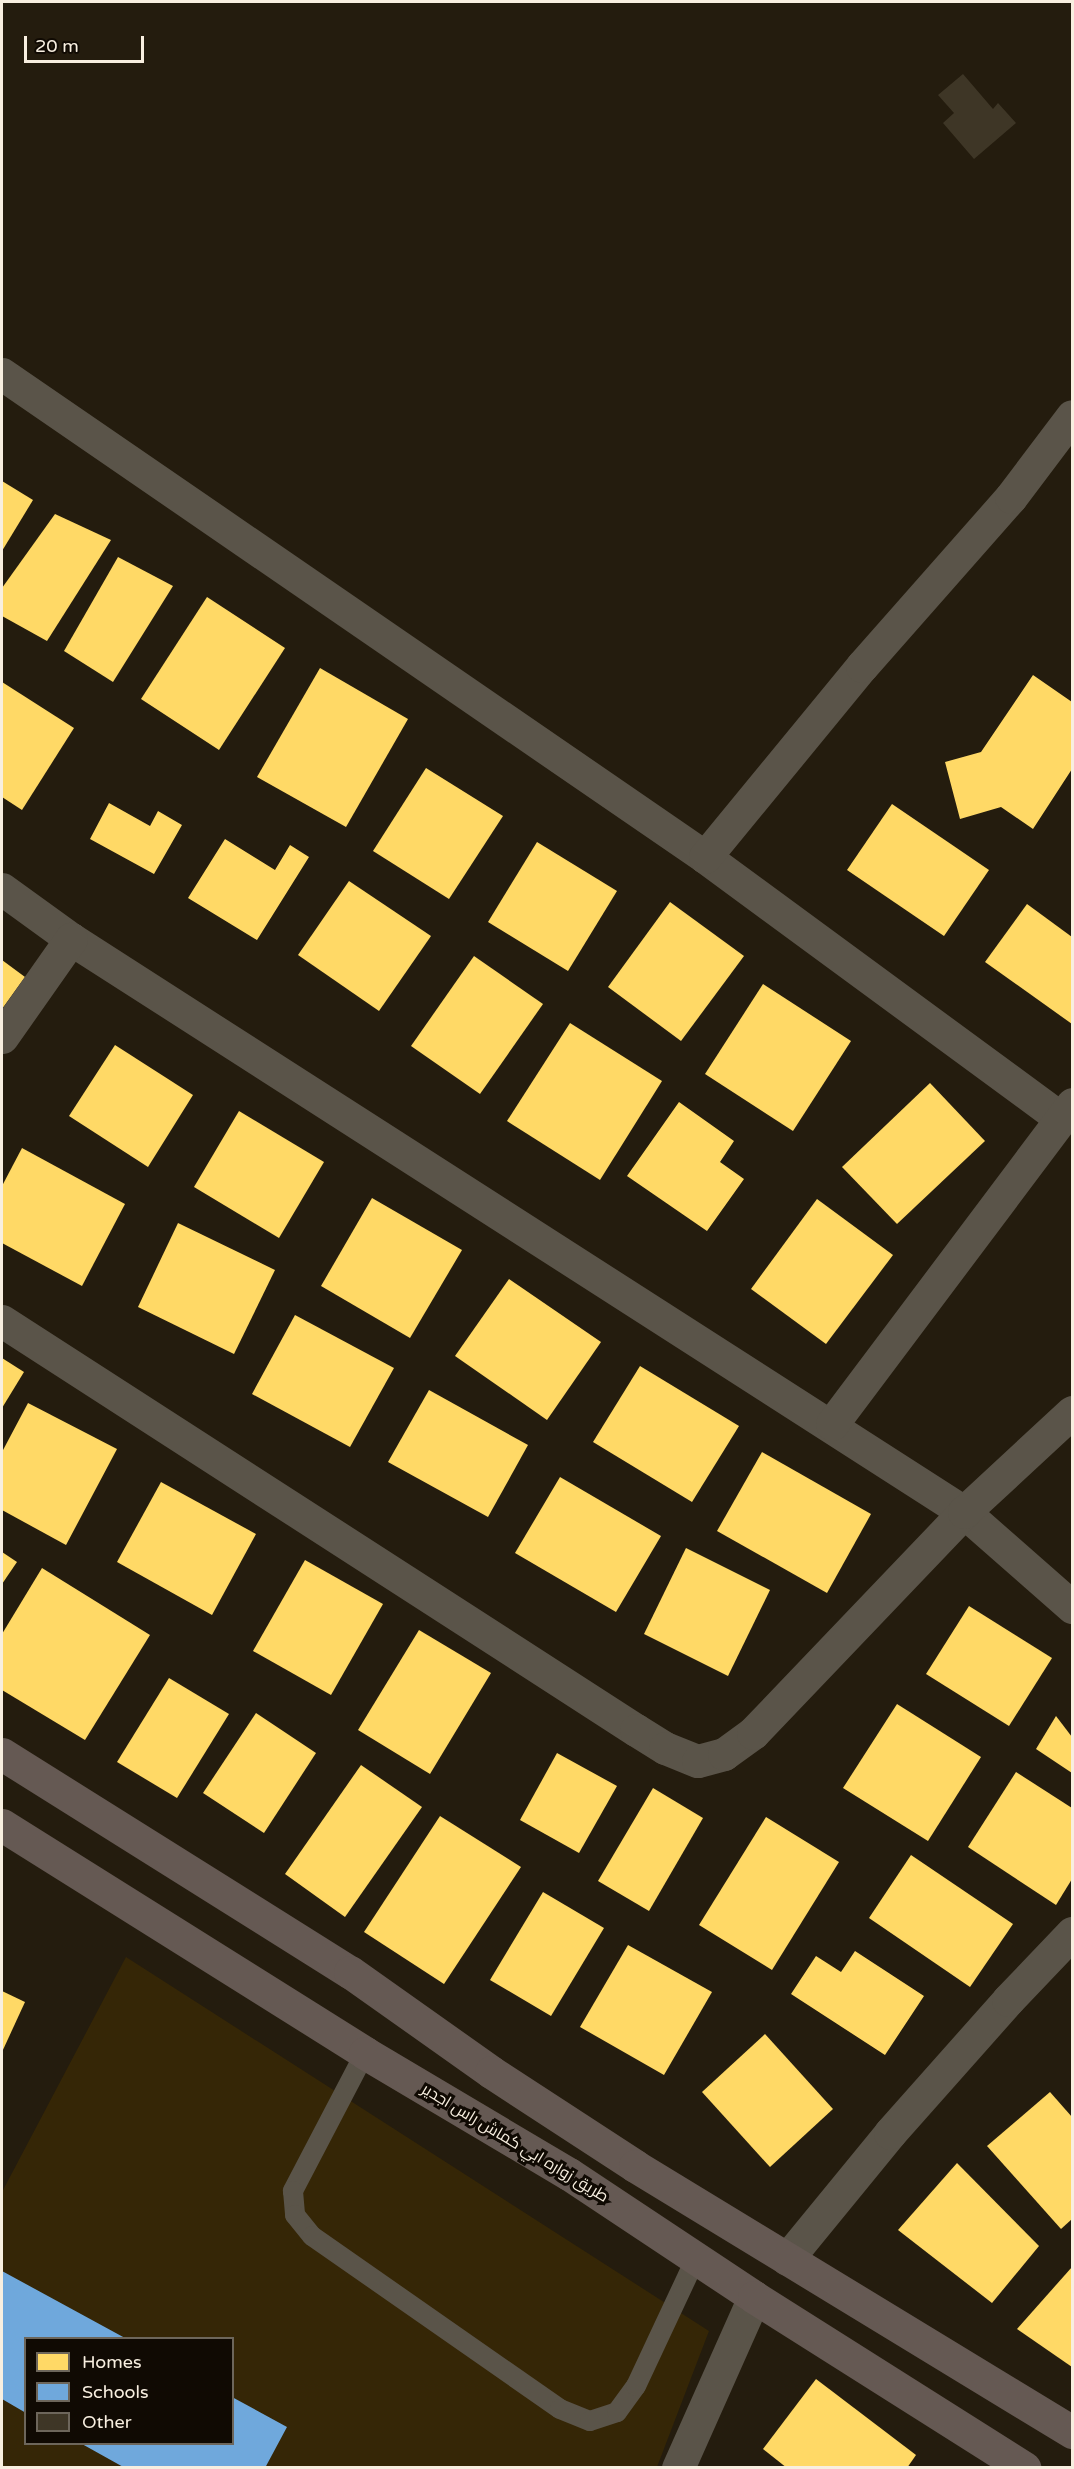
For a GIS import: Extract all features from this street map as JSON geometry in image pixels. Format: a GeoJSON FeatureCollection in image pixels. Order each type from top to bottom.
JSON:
{"type":"FeatureCollection","features":[{"type":"Feature","properties":{"kind":"main road"},"geometry":{"type":"LineString","coordinates":[[2,1754],[350,1972],[491,2073],[635,2166],[1072,2432]]}},
{"type":"Feature","properties":{"kind":"main road","name":"طريق زواره ابي كماش راس اجدير"},"geometry":{"type":"LineString","coordinates":[[2,1825],[365,2053],[569,2174],[754,2297],[1025,2468]]}},
{"type":"Feature","properties":{"kind":"street"},"geometry":{"type":"LineString","coordinates":[[2,374],[705,857],[1066,1111],[832,1425]]}},
{"type":"Feature","properties":{"kind":"street"},"geometry":{"type":"LineString","coordinates":[[705,857],[862,666],[1011,497],[1072,416]]}},
{"type":"Feature","properties":{"kind":"street"},"geometry":{"type":"LineString","coordinates":[[2,889],[71,939],[832,1425],[964,1512],[1072,1607]]}},
{"type":"Feature","properties":{"kind":"street"},"geometry":{"type":"LineString","coordinates":[[2,1036],[71,939]]}},
{"type":"Feature","properties":{"kind":"street"},"geometry":{"type":"LineString","coordinates":[[2,1321],[636,1730],[665,1748],[698,1761],[724,1754],[753,1733],[964,1512],[1072,1412]]}},
{"type":"Feature","properties":{"kind":"street"},"geometry":{"type":"LineString","coordinates":[[787,2259],[890,2133],[1008,2000],[1072,1933]]}},
{"type":"Feature","properties":{"kind":"street"},"geometry":{"type":"LineString","coordinates":[[678,2468],[754,2297]]}},
{"type":"Feature","properties":{"kind":"lane"},"geometry":{"type":"LineString","coordinates":[[365,2053],[293,2191],[295,2215],[312,2236],[560,2409],[590,2421],[617,2412],[636,2386],[696,2258]]}},
{"type":"Feature","properties":{"kind":"shaded area"},"geometry":{"type":"Polygon","coordinates":[[[126,1957],[709,2331],[657,2467],[2,2468],[2,2192],[126,1957]]]}},
{"type":"Feature","properties":{"kind":"building: Homes"},"geometry":{"type":"Polygon","coordinates":[[[2,481],[33,500],[2,551],[2,481]]]}},
{"type":"Feature","properties":{"kind":"building: Homes"},"geometry":{"type":"Polygon","coordinates":[[[55,514],[111,540],[47,641],[2,616],[2,588],[55,514]]]}},
{"type":"Feature","properties":{"kind":"building: Homes"},"geometry":{"type":"Polygon","coordinates":[[[118,557],[173,586],[113,682],[64,651],[118,557]]]}},
{"type":"Feature","properties":{"kind":"building: Homes"},"geometry":{"type":"Polygon","coordinates":[[[207,597],[285,648],[219,750],[141,699],[207,597]]]}},
{"type":"Feature","properties":{"kind":"building: Homes"},"geometry":{"type":"Polygon","coordinates":[[[320,668],[408,719],[346,827],[257,777],[320,668]]]}},
{"type":"Feature","properties":{"kind":"building: Homes"},"geometry":{"type":"Polygon","coordinates":[[[1033,675],[1072,702],[1072,769],[1033,829],[1001,807],[960,819],[945,762],[981,752],[1033,675]]]}},
{"type":"Feature","properties":{"kind":"building: Homes"},"geometry":{"type":"Polygon","coordinates":[[[2,682],[74,728],[22,810],[2,797],[2,682]]]}},
{"type":"Feature","properties":{"kind":"building: Homes"},"geometry":{"type":"Polygon","coordinates":[[[426,768],[503,816],[449,899],[373,851],[426,768]]]}},
{"type":"Feature","properties":{"kind":"building: Homes"},"geometry":{"type":"Polygon","coordinates":[[[109,803],[150,826],[158,811],[182,825],[154,874],[90,839],[109,803]]]}},
{"type":"Feature","properties":{"kind":"building: Homes"},"geometry":{"type":"Polygon","coordinates":[[[892,804],[989,870],[944,936],[847,870],[892,804]]]}},
{"type":"Feature","properties":{"kind":"building: Homes"},"geometry":{"type":"Polygon","coordinates":[[[225,839],[275,870],[290,845],[309,857],[257,940],[188,898],[225,839]]]}},
{"type":"Feature","properties":{"kind":"building: Homes"},"geometry":{"type":"Polygon","coordinates":[[[537,842],[617,891],[568,971],[488,922],[537,842]]]}},
{"type":"Feature","properties":{"kind":"building: Homes"},"geometry":{"type":"Polygon","coordinates":[[[349,881],[431,936],[379,1011],[298,955],[349,881]]]}},
{"type":"Feature","properties":{"kind":"building: Homes"},"geometry":{"type":"Polygon","coordinates":[[[670,902],[744,956],[681,1041],[608,987],[670,902]]]}},
{"type":"Feature","properties":{"kind":"building: Homes"},"geometry":{"type":"Polygon","coordinates":[[[1027,904],[1072,937],[1072,1024],[985,962],[1027,904]]]}},
{"type":"Feature","properties":{"kind":"building: Homes"},"geometry":{"type":"Polygon","coordinates":[[[474,956],[543,1004],[480,1094],[411,1046],[474,956]]]}},
{"type":"Feature","properties":{"kind":"building: Homes"},"geometry":{"type":"Polygon","coordinates":[[[2,960],[25,977],[2,1009],[2,960]]]}},
{"type":"Feature","properties":{"kind":"building: Homes"},"geometry":{"type":"Polygon","coordinates":[[[763,984],[851,1041],[793,1131],[705,1074],[763,984]]]}},
{"type":"Feature","properties":{"kind":"building: Homes"},"geometry":{"type":"Polygon","coordinates":[[[570,1023],[662,1081],[600,1180],[507,1121],[570,1023]]]}},
{"type":"Feature","properties":{"kind":"building: Homes"},"geometry":{"type":"Polygon","coordinates":[[[115,1045],[193,1095],[148,1167],[69,1116],[115,1045]]]}},
{"type":"Feature","properties":{"kind":"building: Homes"},"geometry":{"type":"Polygon","coordinates":[[[930,1083],[985,1141],[897,1224],[842,1167],[930,1083]]]}},
{"type":"Feature","properties":{"kind":"building: Homes"},"geometry":{"type":"Polygon","coordinates":[[[679,1102],[734,1141],[720,1162],[744,1179],[707,1231],[627,1176],[679,1102]]]}},
{"type":"Feature","properties":{"kind":"building: Homes"},"geometry":{"type":"Polygon","coordinates":[[[239,1111],[324,1162],[279,1238],[194,1187],[239,1111]]]}},
{"type":"Feature","properties":{"kind":"building: Homes"},"geometry":{"type":"Polygon","coordinates":[[[22,1148],[125,1204],[82,1286],[2,1243],[2,1186],[22,1148]]]}},
{"type":"Feature","properties":{"kind":"building: Homes"},"geometry":{"type":"Polygon","coordinates":[[[372,1198],[462,1250],[410,1338],[321,1286],[372,1198]]]}},
{"type":"Feature","properties":{"kind":"building: Homes"},"geometry":{"type":"Polygon","coordinates":[[[817,1199],[893,1255],[826,1344],[751,1289],[817,1199]]]}},
{"type":"Feature","properties":{"kind":"building: Homes"},"geometry":{"type":"Polygon","coordinates":[[[178,1223],[275,1270],[234,1354],[138,1307],[178,1223]]]}},
{"type":"Feature","properties":{"kind":"building: Homes"},"geometry":{"type":"Polygon","coordinates":[[[509,1279],[601,1342],[547,1420],[455,1356],[509,1279]]]}},
{"type":"Feature","properties":{"kind":"building: Homes"},"geometry":{"type":"Polygon","coordinates":[[[295,1315],[394,1368],[350,1447],[252,1394],[295,1315]]]}},
{"type":"Feature","properties":{"kind":"building: Homes"},"geometry":{"type":"Polygon","coordinates":[[[2,1358],[24,1372],[2,1408],[2,1358]]]}},
{"type":"Feature","properties":{"kind":"building: Homes"},"geometry":{"type":"Polygon","coordinates":[[[640,1366],[739,1426],[692,1502],[593,1442],[640,1366]]]}},
{"type":"Feature","properties":{"kind":"building: Homes"},"geometry":{"type":"Polygon","coordinates":[[[429,1390],[528,1445],[488,1517],[388,1462],[429,1390]]]}},
{"type":"Feature","properties":{"kind":"building: Homes"},"geometry":{"type":"Polygon","coordinates":[[[28,1403],[117,1449],[66,1545],[2,1510],[2,1452],[28,1403]]]}},
{"type":"Feature","properties":{"kind":"building: Homes"},"geometry":{"type":"Polygon","coordinates":[[[762,1452],[871,1514],[827,1593],[717,1531],[762,1452]]]}},
{"type":"Feature","properties":{"kind":"building: Homes"},"geometry":{"type":"Polygon","coordinates":[[[560,1477],[661,1536],[616,1612],[515,1553],[560,1477]]]}},
{"type":"Feature","properties":{"kind":"building: Homes"},"geometry":{"type":"Polygon","coordinates":[[[161,1482],[256,1534],[212,1615],[117,1562],[161,1482]]]}},
{"type":"Feature","properties":{"kind":"building: Homes"},"geometry":{"type":"Polygon","coordinates":[[[686,1548],[770,1590],[728,1676],[644,1634],[686,1548]]]}},
{"type":"Feature","properties":{"kind":"building: Homes"},"geometry":{"type":"Polygon","coordinates":[[[2,1552],[17,1562],[2,1584],[2,1552]]]}},
{"type":"Feature","properties":{"kind":"building: Homes"},"geometry":{"type":"Polygon","coordinates":[[[305,1560],[383,1604],[331,1695],[253,1651],[305,1560]]]}},
{"type":"Feature","properties":{"kind":"building: Homes"},"geometry":{"type":"Polygon","coordinates":[[[42,1568],[150,1635],[85,1740],[2,1690],[2,1634],[42,1568]]]}},
{"type":"Feature","properties":{"kind":"building: Homes"},"geometry":{"type":"Polygon","coordinates":[[[969,1606],[1052,1658],[1009,1726],[926,1674],[969,1606]]]}},
{"type":"Feature","properties":{"kind":"building: Homes"},"geometry":{"type":"Polygon","coordinates":[[[419,1630],[491,1673],[430,1774],[358,1730],[419,1630]]]}},
{"type":"Feature","properties":{"kind":"building: Homes"},"geometry":{"type":"Polygon","coordinates":[[[169,1678],[229,1714],[177,1798],[117,1762],[169,1678]]]}},
{"type":"Feature","properties":{"kind":"building: Homes"},"geometry":{"type":"Polygon","coordinates":[[[897,1704],[981,1757],[928,1841],[843,1788],[897,1704]]]}},
{"type":"Feature","properties":{"kind":"building: Homes"},"geometry":{"type":"Polygon","coordinates":[[[256,1713],[316,1753],[264,1833],[203,1793],[256,1713]]]}},
{"type":"Feature","properties":{"kind":"building: Homes"},"geometry":{"type":"Polygon","coordinates":[[[1056,1716],[1072,1737],[1072,1773],[1036,1749],[1056,1716]]]}},
{"type":"Feature","properties":{"kind":"building: Homes"},"geometry":{"type":"Polygon","coordinates":[[[557,1753],[617,1786],[579,1853],[520,1820],[557,1753]]]}},
{"type":"Feature","properties":{"kind":"building: Homes"},"geometry":{"type":"Polygon","coordinates":[[[361,1765],[422,1807],[345,1917],[285,1874],[361,1765]]]}},
{"type":"Feature","properties":{"kind":"building: Homes"},"geometry":{"type":"Polygon","coordinates":[[[1016,1772],[1072,1808],[1072,1879],[1056,1905],[968,1847],[1016,1772]]]}},
{"type":"Feature","properties":{"kind":"building: Homes"},"geometry":{"type":"Polygon","coordinates":[[[653,1788],[703,1818],[649,1911],[598,1881],[653,1788]]]}},
{"type":"Feature","properties":{"kind":"building: Homes"},"geometry":{"type":"Polygon","coordinates":[[[440,1816],[521,1867],[444,1984],[364,1932],[440,1816]]]}},
{"type":"Feature","properties":{"kind":"building: Homes"},"geometry":{"type":"Polygon","coordinates":[[[766,1817],[839,1862],[772,1970],[699,1925],[766,1817]]]}},
{"type":"Feature","properties":{"kind":"building: Homes"},"geometry":{"type":"Polygon","coordinates":[[[911,1855],[1013,1924],[970,1987],[869,1918],[911,1855]]]}},
{"type":"Feature","properties":{"kind":"building: Homes"},"geometry":{"type":"Polygon","coordinates":[[[543,1892],[604,1928],[551,2016],[490,1980],[543,1892]]]}},
{"type":"Feature","properties":{"kind":"building: Homes"},"geometry":{"type":"Polygon","coordinates":[[[628,1945],[712,1992],[664,2075],[580,2027],[628,1945]]]}},
{"type":"Feature","properties":{"kind":"building: Homes"},"geometry":{"type":"Polygon","coordinates":[[[855,1951],[924,1996],[885,2055],[791,1994],[816,1956],[841,1972],[855,1951]]]}},
{"type":"Feature","properties":{"kind":"building: Homes"},"geometry":{"type":"Polygon","coordinates":[[[2,1991],[25,2002],[2,2052],[2,1991]]]}},
{"type":"Feature","properties":{"kind":"building: Homes"},"geometry":{"type":"Polygon","coordinates":[[[765,2034],[833,2109],[770,2167],[702,2092],[765,2034]]]}},
{"type":"Feature","properties":{"kind":"building: Homes"},"geometry":{"type":"Polygon","coordinates":[[[1050,2092],[1072,2117],[1072,2219],[1061,2229],[987,2146],[1050,2092]]]}},
{"type":"Feature","properties":{"kind":"building: Homes"},"geometry":{"type":"Polygon","coordinates":[[[957,2163],[1039,2246],[992,2303],[898,2230],[957,2163]]]}},
{"type":"Feature","properties":{"kind":"building: Homes"},"geometry":{"type":"Polygon","coordinates":[[[1072,2267],[1072,2367],[1017,2329],[1072,2267]]]}},
{"type":"Feature","properties":{"kind":"building: Homes"},"geometry":{"type":"Polygon","coordinates":[[[816,2379],[916,2455],[907,2468],[787,2468],[763,2449],[816,2379]]]}},
{"type":"Feature","properties":{"kind":"building: Schools"},"geometry":{"type":"Polygon","coordinates":[[[2,2271],[123,2337],[24,2337],[24,2412],[2,2399],[2,2271]]]}},
{"type":"Feature","properties":{"kind":"building: Schools"},"geometry":{"type":"Polygon","coordinates":[[[234,2398],[287,2427],[265,2468],[125,2468],[84,2445],[234,2445],[234,2398]]]}},
{"type":"Feature","properties":{"kind":"building: Other"},"geometry":{"type":"Polygon","coordinates":[[[963,74],[993,109],[998,103],[1016,123],[974,159],[943,123],[954,113],[938,95],[963,74]]]}}]}
